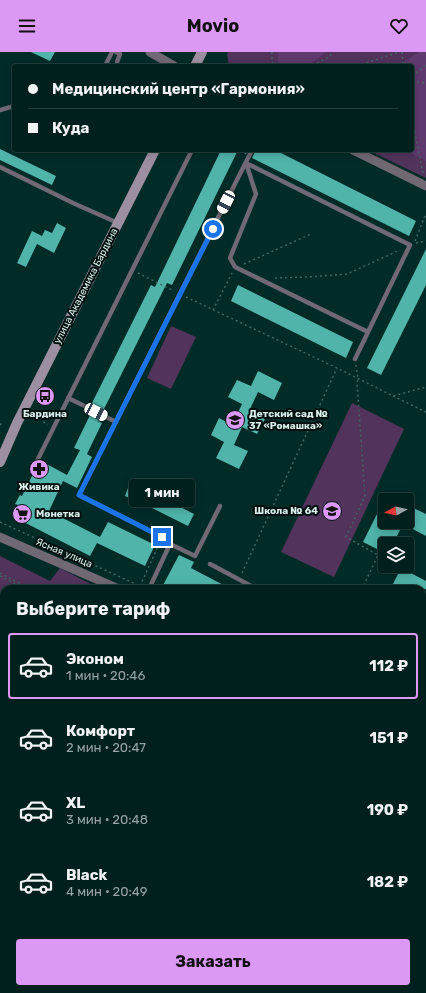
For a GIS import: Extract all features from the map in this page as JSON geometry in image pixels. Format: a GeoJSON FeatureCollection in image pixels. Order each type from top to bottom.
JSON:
{"type":"FeatureCollection","features":[{"type":"Feature","properties":{"kind":"street"},"geometry":{"type":"LineString","coordinates":[[150,52],[171,64]]}},
{"type":"Feature","properties":{"kind":"street"},"geometry":{"type":"LineString","coordinates":[[196,64],[202,52]]}},
{"type":"Feature","properties":{"kind":"street","name":"улица Академика Бардина"},"geometry":{"type":"LineString","coordinates":[[0,462],[17,423],[154,152]]}},
{"type":"Feature","properties":{"kind":"street"},"geometry":{"type":"LineString","coordinates":[[357,152],[426,186]]}},
{"type":"Feature","properties":{"kind":"street","name":"улица Академика Бардина"},"geometry":{"type":"LineString","coordinates":[[0,446],[17,423]]}},
{"type":"Feature","properties":{"kind":"street","name":"Ясная улица"},"geometry":{"type":"LineString","coordinates":[[0,537],[110,585]]}},
{"type":"Feature","properties":{"kind":"lane"},"geometry":{"type":"LineString","coordinates":[[106,64],[112,52]]}},
{"type":"Feature","properties":{"kind":"lane"},"geometry":{"type":"LineString","coordinates":[[116,52],[120,54],[117,62]]}},
{"type":"Feature","properties":{"kind":"lane"},"geometry":{"type":"LineString","coordinates":[[0,110],[12,107]]}},
{"type":"Feature","properties":{"kind":"lane"},"geometry":{"type":"LineString","coordinates":[[38,459],[191,152]]}},
{"type":"Feature","properties":{"kind":"lane"},"geometry":{"type":"LineString","coordinates":[[162,537],[79,495],[251,152]]}},
{"type":"Feature","properties":{"kind":"lane"},"geometry":{"type":"LineString","coordinates":[[246,163],[410,245],[355,358]]}},
{"type":"Feature","properties":{"kind":"lane"},"geometry":{"type":"LineString","coordinates":[[246,163],[256,194],[230,258],[235,267],[368,332]]}},
{"type":"Feature","properties":{"kind":"lane"},"geometry":{"type":"LineString","coordinates":[[0,167],[73,203],[118,223]]}},
{"type":"Feature","properties":{"kind":"lane"},"geometry":{"type":"LineString","coordinates":[[68,398],[116,422]]}},
{"type":"Feature","properties":{"kind":"lane"},"geometry":{"type":"LineString","coordinates":[[151,585],[170,544],[195,556],[220,506]]}},
{"type":"Feature","properties":{"kind":"lane"},"geometry":{"type":"LineString","coordinates":[[210,564],[250,585]]}},
{"type":"Feature","properties":{"kind":"path"},"geometry":{"type":"LineString","coordinates":[[272,52],[272,61],[274,64]]}},
{"type":"Feature","properties":{"kind":"path"},"geometry":{"type":"LineString","coordinates":[[317,64],[330,56],[332,52]]}},
{"type":"Feature","properties":{"kind":"path"},"geometry":{"type":"LineString","coordinates":[[363,64],[400,52],[403,64]]}},
{"type":"Feature","properties":{"kind":"path"},"geometry":{"type":"LineString","coordinates":[[414,74],[426,65]]}},
{"type":"Feature","properties":{"kind":"path"},"geometry":{"type":"LineString","coordinates":[[414,82],[426,83]]}},
{"type":"Feature","properties":{"kind":"path"},"geometry":{"type":"LineString","coordinates":[[414,128],[423,176]]}},
{"type":"Feature","properties":{"kind":"path"},"geometry":{"type":"LineString","coordinates":[[426,213],[414,244],[426,241]]}},
{"type":"Feature","properties":{"kind":"path"},"geometry":{"type":"LineString","coordinates":[[213,310],[235,267],[311,234]]}},
{"type":"Feature","properties":{"kind":"path"},"geometry":{"type":"LineString","coordinates":[[275,278],[347,274],[410,245]]}},
{"type":"Feature","properties":{"kind":"path"},"geometry":{"type":"LineString","coordinates":[[132,269],[180,294],[426,412]]}},
{"type":"Feature","properties":{"kind":"path"},"geometry":{"type":"LineString","coordinates":[[355,358],[358,379],[357,383],[365,496],[346,537],[378,555],[364,585]]}},
{"type":"Feature","properties":{"kind":"path"},"geometry":{"type":"LineString","coordinates":[[239,579],[337,368]]}},
{"type":"Feature","properties":{"kind":"path"},"geometry":{"type":"LineString","coordinates":[[393,396],[426,386]]}},
{"type":"Feature","properties":{"kind":"path"},"geometry":{"type":"LineString","coordinates":[[0,522],[138,585]]}},
{"type":"Feature","properties":{"kind":"path"},"geometry":{"type":"LineString","coordinates":[[140,585],[162,537]]}},
{"type":"Feature","properties":{"kind":"path"},"geometry":{"type":"LineString","coordinates":[[0,574],[19,585]]}},
{"type":"Feature","properties":{"kind":"path"},"geometry":{"type":"LineString","coordinates":[[0,574],[23,585]]}},
{"type":"Feature","properties":{"kind":"shaded area"},"geometry":{"type":"Polygon","coordinates":[[[228,52],[426,52],[426,178],[372,152],[414,152],[414,64],[229,64],[228,52]]]}},
{"type":"Feature","properties":{"kind":"shaded area"},"geometry":{"type":"Polygon","coordinates":[[[278,52],[326,52],[311,64],[278,64],[278,52]]]}},
{"type":"Feature","properties":{"kind":"shaded area"},"geometry":{"type":"Polygon","coordinates":[[[419,52],[426,52],[426,161],[409,152],[414,152],[414,64],[401,64],[419,52]]]}},
{"type":"Feature","properties":{"kind":"shaded area"},"geometry":{"type":"Polygon","coordinates":[[[171,326],[196,337],[171,389],[147,378],[171,326]]]}},
{"type":"Feature","properties":{"kind":"shaded area"},"geometry":{"type":"Polygon","coordinates":[[[352,403],[404,429],[334,577],[281,552],[352,403]]]}},
{"type":"Feature","properties":{"kind":"shaded area"},"geometry":{"type":"Polygon","coordinates":[[[0,556],[50,581],[60,568],[92,585],[0,585],[0,556]]]}},
{"type":"Feature","properties":{"kind":"building"},"geometry":{"type":"Polygon","coordinates":[[[31,52],[55,52],[50,61],[31,52]]]}},
{"type":"Feature","properties":{"kind":"building"},"geometry":{"type":"Polygon","coordinates":[[[0,149],[56,176],[52,185],[0,160],[0,149]]]}},
{"type":"Feature","properties":{"kind":"building"},"geometry":{"type":"Polygon","coordinates":[[[220,152],[237,152],[172,285],[167,283],[103,411],[96,408],[91,405],[151,285],[155,287],[220,152]]]}},
{"type":"Feature","properties":{"kind":"building"},"geometry":{"type":"Polygon","coordinates":[[[255,152],[279,152],[416,221],[409,236],[252,158],[255,152]]]}},
{"type":"Feature","properties":{"kind":"building"},"geometry":{"type":"Polygon","coordinates":[[[57,223],[66,228],[54,253],[37,244],[26,267],[17,263],[32,231],[42,236],[45,230],[52,233],[57,223]]]}},
{"type":"Feature","properties":{"kind":"building"},"geometry":{"type":"Polygon","coordinates":[[[426,249],[426,285],[381,375],[367,368],[426,249]]]}},
{"type":"Feature","properties":{"kind":"building"},"geometry":{"type":"Polygon","coordinates":[[[238,285],[353,342],[346,358],[231,301],[238,285]]]}},
{"type":"Feature","properties":{"kind":"building"},"geometry":{"type":"Polygon","coordinates":[[[258,371],[282,383],[274,400],[258,392],[250,409],[266,417],[257,434],[242,427],[234,445],[248,451],[239,469],[216,458],[224,442],[211,435],[219,418],[232,425],[242,404],[228,397],[237,380],[251,386],[258,371]]]}},
{"type":"Feature","properties":{"kind":"building"},"geometry":{"type":"Polygon","coordinates":[[[91,413],[100,418],[98,421],[102,423],[87,454],[92,457],[77,488],[63,481],[49,511],[100,537],[108,522],[155,545],[145,566],[97,543],[90,556],[12,516],[18,505],[15,504],[20,495],[22,496],[39,462],[41,461],[67,475],[80,450],[74,448],[91,413]]]}},
{"type":"Feature","properties":{"kind":"building"},"geometry":{"type":"Polygon","coordinates":[[[128,488],[150,499],[153,493],[194,514],[188,526],[125,496],[128,488]]]}},
{"type":"Feature","properties":{"kind":"building"},"geometry":{"type":"Polygon","coordinates":[[[414,508],[426,514],[426,536],[413,529],[414,529],[414,508]]]}},
{"type":"Feature","properties":{"kind":"building"},"geometry":{"type":"Polygon","coordinates":[[[378,512],[378,529],[400,529],[396,537],[378,537],[378,550],[363,542],[378,512]]]}},
{"type":"Feature","properties":{"kind":"building"},"geometry":{"type":"Polygon","coordinates":[[[179,555],[194,562],[191,568],[223,585],[163,585],[179,555]]]}},
{"type":"Feature","properties":{"kind":"building"},"geometry":{"type":"Polygon","coordinates":[[[398,573],[411,573],[426,581],[426,585],[393,584],[398,573]]]}},
{"type":"Feature","properties":{"kind":"place","name":"Бардина"},"geometry":{"type":"Point","coordinates":[45,396]}},
{"type":"Feature","properties":{"kind":"place","name":"Детский сад № 37 «Ромашка»"},"geometry":{"type":"Point","coordinates":[235,420]}},
{"type":"Feature","properties":{"kind":"place","name":"Живика"},"geometry":{"type":"Point","coordinates":[39,469]}},
{"type":"Feature","properties":{"kind":"place","name":"Школа № 64"},"geometry":{"type":"Point","coordinates":[332,511]}},
{"type":"Feature","properties":{"kind":"place","name":"Монетка"},"geometry":{"type":"Point","coordinates":[22,514]}},
{"type":"Feature","properties":{"kind":"route"},"geometry":{"type":"LineString","coordinates":[[162,537],[79,495],[213,229]]}}]}
